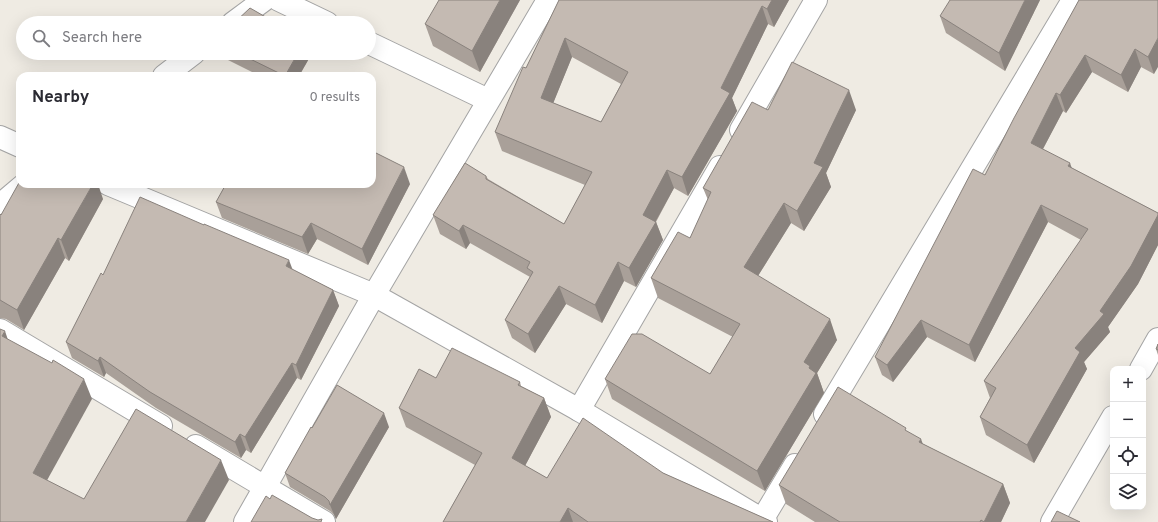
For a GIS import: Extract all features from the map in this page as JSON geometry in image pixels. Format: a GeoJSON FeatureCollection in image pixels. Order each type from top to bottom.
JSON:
{"type":"FeatureCollection","features":[{"type":"Feature","properties":{"kind":"street"},"geometry":{"type":"LineString","coordinates":[[242,16],[264,0]]}},
{"type":"Feature","properties":{"kind":"street"},"geometry":{"type":"LineString","coordinates":[[279,0],[312,16]]}},
{"type":"Feature","properties":{"kind":"street"},"geometry":{"type":"LineString","coordinates":[[245,522],[374,295],[548,0]]}},
{"type":"Feature","properties":{"kind":"street"},"geometry":{"type":"LineString","coordinates":[[579,410],[816,0]]}},
{"type":"Feature","properties":{"kind":"street"},"geometry":{"type":"LineString","coordinates":[[816,431],[1073,0]]}},
{"type":"Feature","properties":{"kind":"street"},"geometry":{"type":"LineString","coordinates":[[376,46],[488,100]]}},
{"type":"Feature","properties":{"kind":"street"},"geometry":{"type":"LineString","coordinates":[[169,72],[185,60]]}},
{"type":"Feature","properties":{"kind":"street"},"geometry":{"type":"LineString","coordinates":[[0,137],[16,144]]}},
{"type":"Feature","properties":{"kind":"street"},"geometry":{"type":"LineString","coordinates":[[0,205],[21,188]]}},
{"type":"Feature","properties":{"kind":"street"},"geometry":{"type":"LineString","coordinates":[[118,188],[374,295],[579,410],[764,521],[803,451]]}},
{"type":"Feature","properties":{"kind":"street"},"geometry":{"type":"LineString","coordinates":[[0,330],[324,522]]}},
{"type":"Feature","properties":{"kind":"street"},"geometry":{"type":"LineString","coordinates":[[1143,366],[1158,339]]}},
{"type":"Feature","properties":{"kind":"street"},"geometry":{"type":"LineString","coordinates":[[1052,522],[1110,422]]}},
{"type":"Feature","properties":{"kind":"building"},"geometry":{"type":"Polygon","coordinates":[[[439,0],[500,0],[472,51],[425,24],[439,0]]]}},
{"type":"Feature","properties":{"kind":"building"},"geometry":{"type":"Polygon","coordinates":[[[559,0],[772,0],[767,9],[762,6],[721,88],[730,93],[682,177],[667,170],[643,215],[656,222],[629,268],[618,262],[595,305],[559,286],[528,334],[505,320],[533,272],[527,268],[530,262],[463,225],[459,231],[433,215],[465,163],[486,176],[486,179],[564,224],[592,172],[495,132],[523,67],[526,68],[559,0]],[[565,38],[541,98],[601,122],[628,72],[565,38]]]}},
{"type":"Feature","properties":{"kind":"building"},"geometry":{"type":"Polygon","coordinates":[[[950,0],[1025,0],[999,53],[940,16],[950,0]]]}},
{"type":"Feature","properties":{"kind":"building"},"geometry":{"type":"Polygon","coordinates":[[[1079,0],[1158,0],[1158,38],[1148,57],[1135,49],[1121,75],[1085,55],[1060,95],[1056,93],[1031,143],[1070,163],[1068,166],[1158,213],[1158,215],[1131,266],[1100,311],[1104,314],[1075,348],[1080,352],[1027,445],[980,417],[996,388],[984,381],[1088,229],[1041,205],[969,345],[921,320],[887,365],[875,357],[973,169],[985,175],[1014,118],[1079,0]]]}},
{"type":"Feature","properties":{"kind":"building"},"geometry":{"type":"Polygon","coordinates":[[[250,8],[264,16],[241,16],[250,8]]]}},
{"type":"Feature","properties":{"kind":"building"},"geometry":{"type":"Polygon","coordinates":[[[252,60],[294,60],[287,72],[277,72],[252,60]]]}},
{"type":"Feature","properties":{"kind":"building"},"geometry":{"type":"Polygon","coordinates":[[[792,62],[849,90],[814,163],[823,167],[797,211],[784,203],[744,267],[830,319],[804,362],[816,373],[757,471],[605,379],[632,334],[642,334],[710,374],[740,324],[651,278],[678,232],[690,238],[711,192],[703,188],[752,102],[768,110],[792,62]]]}},
{"type":"Feature","properties":{"kind":"building"},"geometry":{"type":"Polygon","coordinates":[[[376,153],[404,167],[362,249],[311,223],[302,237],[216,202],[224,188],[376,188],[376,153]]]}},
{"type":"Feature","properties":{"kind":"building"},"geometry":{"type":"Polygon","coordinates":[[[16,188],[91,188],[61,240],[58,238],[17,310],[0,300],[0,214],[1,215],[16,188]]]}},
{"type":"Feature","properties":{"kind":"building"},"geometry":{"type":"Polygon","coordinates":[[[140,197],[289,260],[286,266],[333,290],[296,365],[292,363],[245,437],[240,434],[235,442],[150,392],[100,357],[98,361],[66,342],[101,273],[103,275],[140,197]]]}},
{"type":"Feature","properties":{"kind":"building"},"geometry":{"type":"Polygon","coordinates":[[[0,329],[5,331],[2,336],[52,363],[53,360],[84,379],[33,473],[84,499],[136,409],[221,460],[186,522],[0,522],[0,329]]]}},
{"type":"Feature","properties":{"kind":"building"},"geometry":{"type":"Polygon","coordinates":[[[452,348],[520,382],[518,385],[544,398],[512,458],[547,478],[583,418],[663,473],[773,522],[588,522],[568,508],[560,522],[443,522],[482,453],[399,408],[419,369],[436,378],[452,348]]]}},
{"type":"Feature","properties":{"kind":"building"},"geometry":{"type":"Polygon","coordinates":[[[337,385],[384,413],[330,505],[329,501],[325,497],[285,473],[337,385]]]}},
{"type":"Feature","properties":{"kind":"building"},"geometry":{"type":"Polygon","coordinates":[[[838,387],[906,428],[905,430],[921,439],[919,442],[1003,484],[984,522],[981,520],[980,522],[840,522],[779,485],[838,387]]]}},
{"type":"Feature","properties":{"kind":"building"},"geometry":{"type":"Polygon","coordinates":[[[272,495],[312,518],[318,520],[322,519],[321,522],[251,522],[266,496],[270,499],[272,495]]]}},
{"type":"Feature","properties":{"kind":"building"},"geometry":{"type":"Polygon","coordinates":[[[1057,511],[1080,522],[1051,522],[1057,511]]]}}]}
